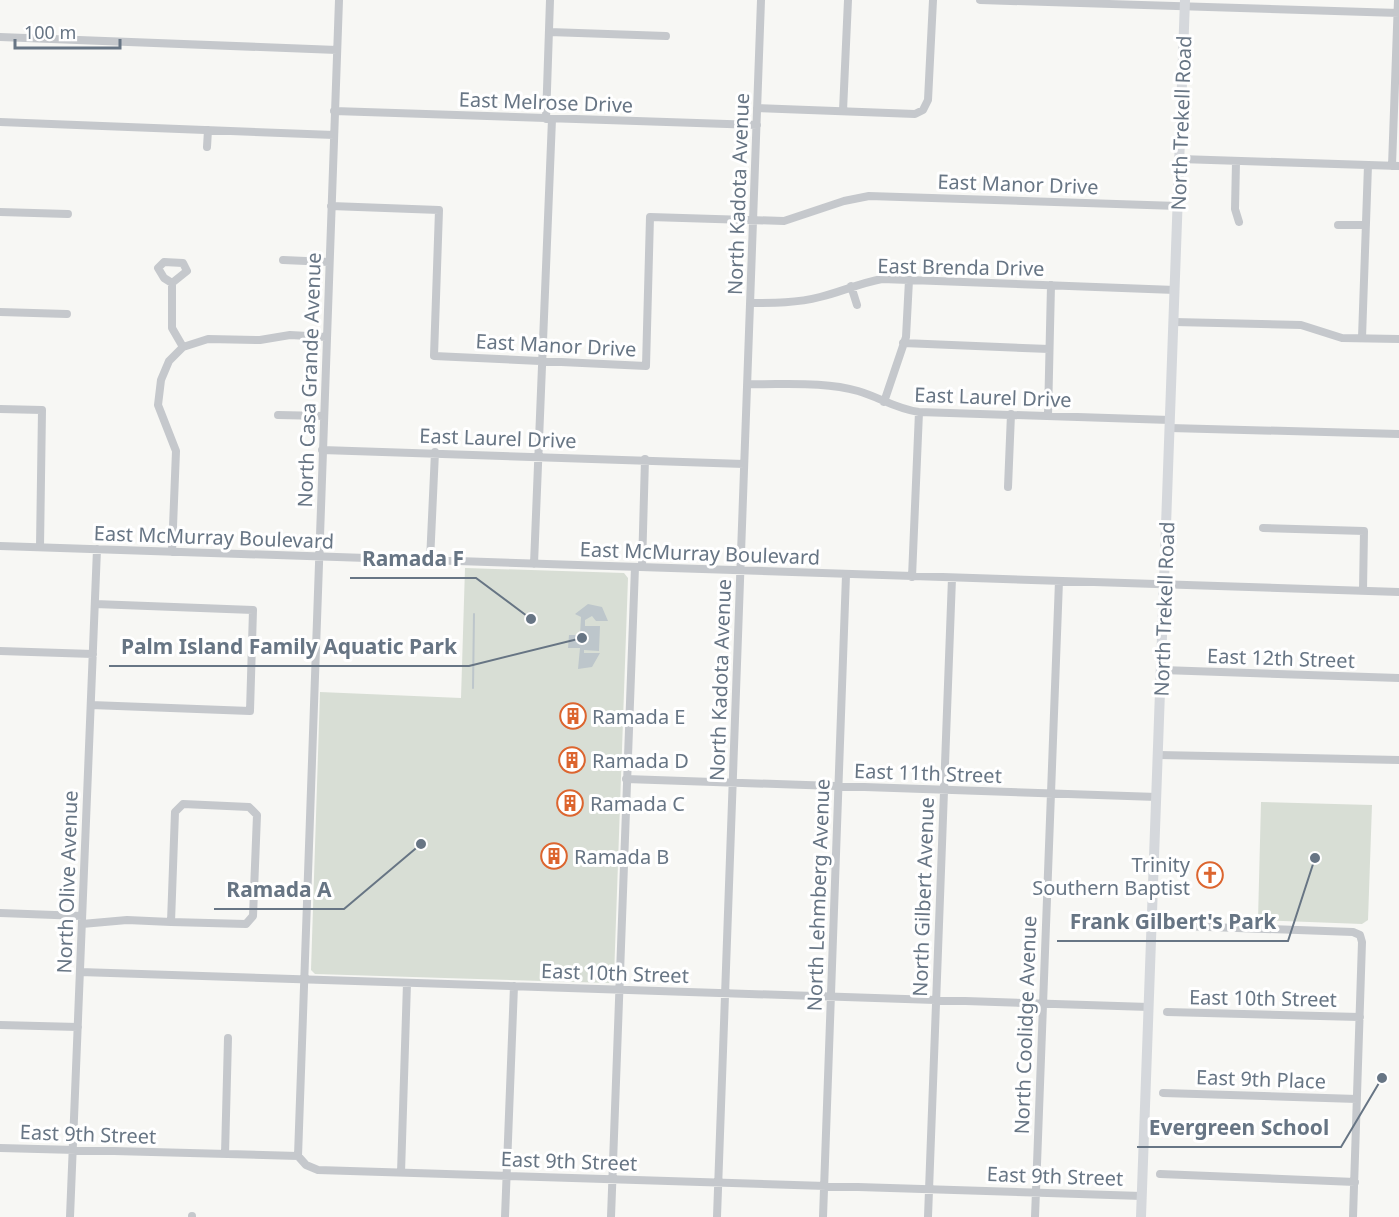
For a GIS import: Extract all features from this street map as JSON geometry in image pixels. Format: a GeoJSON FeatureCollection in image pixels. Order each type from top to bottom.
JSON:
{"type":"FeatureCollection","features":[{"type":"Feature","properties":{"kind":"main road","name":"North Trekell Road"},"geometry":{"type":"LineString","coordinates":[[1141,1217],[1185,3]]}},
{"type":"Feature","properties":{"kind":"street","name":"North Casa Grande Avenue"},"geometry":{"type":"LineString","coordinates":[[298,1156],[339,0]]}},
{"type":"Feature","properties":{"kind":"street"},"geometry":{"type":"LineString","coordinates":[[534,564],[549,119],[550,0]]}},
{"type":"Feature","properties":{"kind":"street","name":"North Kadota Avenue"},"geometry":{"type":"LineString","coordinates":[[717,1217],[761,0]]}},
{"type":"Feature","properties":{"kind":"street"},"geometry":{"type":"LineString","coordinates":[[843,111],[848,0]]}},
{"type":"Feature","properties":{"kind":"street"},"geometry":{"type":"LineString","coordinates":[[757,108],[915,114],[923,110],[928,100],[933,0]]}},
{"type":"Feature","properties":{"kind":"street"},"geometry":{"type":"LineString","coordinates":[[980,0],[1185,3],[1398,13]]}},
{"type":"Feature","properties":{"kind":"street"},"geometry":{"type":"LineString","coordinates":[[1180,159],[1395,166],[1398,0]]}},
{"type":"Feature","properties":{"kind":"street"},"geometry":{"type":"LineString","coordinates":[[549,32],[666,36]]}},
{"type":"Feature","properties":{"kind":"street"},"geometry":{"type":"LineString","coordinates":[[0,37],[337,50]]}},
{"type":"Feature","properties":{"kind":"street","name":"East Melrose Drive"},"geometry":{"type":"LineString","coordinates":[[334,111],[757,125]]}},
{"type":"Feature","properties":{"kind":"street"},"geometry":{"type":"LineString","coordinates":[[0,122],[334,135]]}},
{"type":"Feature","properties":{"kind":"street"},"geometry":{"type":"LineString","coordinates":[[207,147],[208,130]]}},
{"type":"Feature","properties":{"kind":"street"},"geometry":{"type":"LineString","coordinates":[[1236,162],[1235,209],[1239,222]]}},
{"type":"Feature","properties":{"kind":"street"},"geometry":{"type":"LineString","coordinates":[[1362,338],[1368,165]]}},
{"type":"Feature","properties":{"kind":"street","name":"East Manor Drive"},"geometry":{"type":"LineString","coordinates":[[331,206],[439,210],[434,356],[646,366],[650,217],[784,221],[807,216],[844,201],[868,196],[1178,206]]}},
{"type":"Feature","properties":{"kind":"street"},"geometry":{"type":"LineString","coordinates":[[0,212],[68,214]]}},
{"type":"Feature","properties":{"kind":"street"},"geometry":{"type":"LineString","coordinates":[[1338,225],[1366,225]]}},
{"type":"Feature","properties":{"kind":"street"},"geometry":{"type":"LineString","coordinates":[[283,260],[329,262]]}},
{"type":"Feature","properties":{"kind":"street","name":"East Brenda Drive"},"geometry":{"type":"LineString","coordinates":[[750,303],[788,303],[821,297],[851,286],[882,279],[1175,290]]}},
{"type":"Feature","properties":{"kind":"street"},"geometry":{"type":"LineString","coordinates":[[884,402],[903,343],[909,280]]}},
{"type":"Feature","properties":{"kind":"street"},"geometry":{"type":"LineString","coordinates":[[172,283],[172,328],[183,347]]}},
{"type":"Feature","properties":{"kind":"street"},"geometry":{"type":"LineString","coordinates":[[1048,416],[1051,285]]}},
{"type":"Feature","properties":{"kind":"street"},"geometry":{"type":"LineString","coordinates":[[851,286],[857,305]]}},
{"type":"Feature","properties":{"kind":"street"},"geometry":{"type":"LineString","coordinates":[[0,312],[67,314]]}},
{"type":"Feature","properties":{"kind":"street"},"geometry":{"type":"LineString","coordinates":[[1173,322],[1301,325],[1312,326],[1342,338],[1399,339]]}},
{"type":"Feature","properties":{"kind":"street"},"geometry":{"type":"LineString","coordinates":[[172,552],[176,451],[158,405],[165,370],[170,361],[183,347],[208,339],[260,340],[290,336],[326,337]]}},
{"type":"Feature","properties":{"kind":"street"},"geometry":{"type":"LineString","coordinates":[[903,343],[1049,350]]}},
{"type":"Feature","properties":{"kind":"street","name":"East Laurel Drive"},"geometry":{"type":"LineString","coordinates":[[747,384],[842,388],[904,410],[919,412],[1011,414],[1170,424],[1399,434]]}},
{"type":"Feature","properties":{"kind":"street"},"geometry":{"type":"LineString","coordinates":[[0,409],[42,410],[40,547]]}},
{"type":"Feature","properties":{"kind":"street"},"geometry":{"type":"LineString","coordinates":[[912,577],[919,412]]}},
{"type":"Feature","properties":{"kind":"street"},"geometry":{"type":"LineString","coordinates":[[1008,487],[1011,414]]}},
{"type":"Feature","properties":{"kind":"street"},"geometry":{"type":"LineString","coordinates":[[278,415],[324,416]]}},
{"type":"Feature","properties":{"kind":"street","name":"East Laurel Drive"},"geometry":{"type":"LineString","coordinates":[[322,450],[744,464]]}},
{"type":"Feature","properties":{"kind":"street"},"geometry":{"type":"LineString","coordinates":[[430,561],[435,452]]}},
{"type":"Feature","properties":{"kind":"street"},"geometry":{"type":"LineString","coordinates":[[611,1217],[626,779],[645,459]]}},
{"type":"Feature","properties":{"kind":"street"},"geometry":{"type":"LineString","coordinates":[[1263,528],[1364,531],[1363,590]]}},
{"type":"Feature","properties":{"kind":"street","name":"East McMurray Boulevard"},"geometry":{"type":"LineString","coordinates":[[0,546],[1399,592]]}},
{"type":"Feature","properties":{"kind":"street","name":"North Olive Avenue"},"geometry":{"type":"LineString","coordinates":[[70,1217],[97,549]]}},
{"type":"Feature","properties":{"kind":"street","name":"North Lehmberg Avenue"},"geometry":{"type":"LineString","coordinates":[[823,1217],[846,574]]}},
{"type":"Feature","properties":{"kind":"street","name":"North Gilbert Avenue"},"geometry":{"type":"LineString","coordinates":[[928,1217],[952,578]]}},
{"type":"Feature","properties":{"kind":"street","name":"North Coolidge Avenue"},"geometry":{"type":"LineString","coordinates":[[1035,1217],[1049,794],[1059,581]]}},
{"type":"Feature","properties":{"kind":"street"},"geometry":{"type":"LineString","coordinates":[[91,705],[250,711],[253,610],[95,604]]}},
{"type":"Feature","properties":{"kind":"street"},"geometry":{"type":"LineString","coordinates":[[0,651],[93,654]]}},
{"type":"Feature","properties":{"kind":"street","name":"East 12th Street"},"geometry":{"type":"LineString","coordinates":[[1162,670],[1399,678]]}},
{"type":"Feature","properties":{"kind":"street"},"geometry":{"type":"LineString","coordinates":[[1158,755],[1399,760]]}},
{"type":"Feature","properties":{"kind":"street","name":"East 11th Street"},"geometry":{"type":"LineString","coordinates":[[626,779],[1157,797]]}},
{"type":"Feature","properties":{"kind":"street"},"geometry":{"type":"LineString","coordinates":[[0,913],[82,920],[246,924],[253,916],[257,814],[249,807],[183,804],[178,806],[175,812],[171,922]]}},
{"type":"Feature","properties":{"kind":"street"},"geometry":{"type":"LineString","coordinates":[[1152,925],[1353,932],[1360,935],[1362,942],[1353,1217]]}},
{"type":"Feature","properties":{"kind":"street","name":"East 10th Street"},"geometry":{"type":"LineString","coordinates":[[80,972],[1149,1007]]}},
{"type":"Feature","properties":{"kind":"street"},"geometry":{"type":"LineString","coordinates":[[401,1173],[407,983]]}},
{"type":"Feature","properties":{"kind":"street"},"geometry":{"type":"LineString","coordinates":[[506,1217],[514,986]]}},
{"type":"Feature","properties":{"kind":"street","name":"East 10th Street"},"geometry":{"type":"LineString","coordinates":[[1167,1012],[1360,1017]]}},
{"type":"Feature","properties":{"kind":"street"},"geometry":{"type":"LineString","coordinates":[[0,1025],[78,1027]]}},
{"type":"Feature","properties":{"kind":"street"},"geometry":{"type":"LineString","coordinates":[[225,1154],[228,1038]]}},
{"type":"Feature","properties":{"kind":"street","name":"East 9th Place"},"geometry":{"type":"LineString","coordinates":[[1163,1093],[1357,1099]]}},
{"type":"Feature","properties":{"kind":"street","name":"East 9th Street"},"geometry":{"type":"LineString","coordinates":[[0,1148],[298,1156],[306,1166],[318,1170],[1142,1196]]}},
{"type":"Feature","properties":{"kind":"street"},"geometry":{"type":"LineString","coordinates":[[1160,1174],[1355,1182]]}},
{"type":"Feature","properties":{"kind":"shaded area"},"geometry":{"type":"Polygon","coordinates":[[[465,568],[624,573],[628,578],[614,977],[609,983],[315,974],[311,970],[320,692],[461,698],[465,568]]]}},
{"type":"Feature","properties":{"kind":"shaded area"},"geometry":{"type":"Polygon","coordinates":[[[588,604],[602,607],[608,621],[596,621],[592,616],[585,620],[585,626],[600,626],[599,651],[584,650],[584,653],[600,653],[592,667],[578,669],[580,648],[568,648],[569,635],[580,635],[581,617],[575,614],[588,604]]]}},
{"type":"Feature","properties":{"kind":"shaded area"},"geometry":{"type":"Polygon","coordinates":[[[1261,802],[1372,805],[1368,920],[1362,924],[1258,920],[1261,802]]]}},
{"type":"Feature","properties":{"kind":"waterway"},"geometry":{"type":"LineString","coordinates":[[473,688],[474,614]]}},
{"type":"Feature","properties":{"kind":"place","name":"Ramada F"},"geometry":{"type":"Point","coordinates":[531,619]}},
{"type":"Feature","properties":{"kind":"place","name":"Palm Island Family Aquatic Park"},"geometry":{"type":"Point","coordinates":[582,638]}},
{"type":"Feature","properties":{"kind":"place","name":"Ramada E"},"geometry":{"type":"Point","coordinates":[573,716]}},
{"type":"Feature","properties":{"kind":"place","name":"Ramada D"},"geometry":{"type":"Point","coordinates":[572,760]}},
{"type":"Feature","properties":{"kind":"place","name":"Ramada C"},"geometry":{"type":"Point","coordinates":[570,803]}},
{"type":"Feature","properties":{"kind":"place","name":"Ramada A"},"geometry":{"type":"Point","coordinates":[421,844]}},
{"type":"Feature","properties":{"kind":"place","name":"Ramada B"},"geometry":{"type":"Point","coordinates":[554,856]}},
{"type":"Feature","properties":{"kind":"place","name":"Frank Gilbert's Park"},"geometry":{"type":"Point","coordinates":[1315,858]}},
{"type":"Feature","properties":{"kind":"place","name":"Trinity Southern Baptist"},"geometry":{"type":"Point","coordinates":[1210,875]}},
{"type":"Feature","properties":{"kind":"place","name":"Evergreen School"},"geometry":{"type":"Point","coordinates":[1382,1078]}}]}
